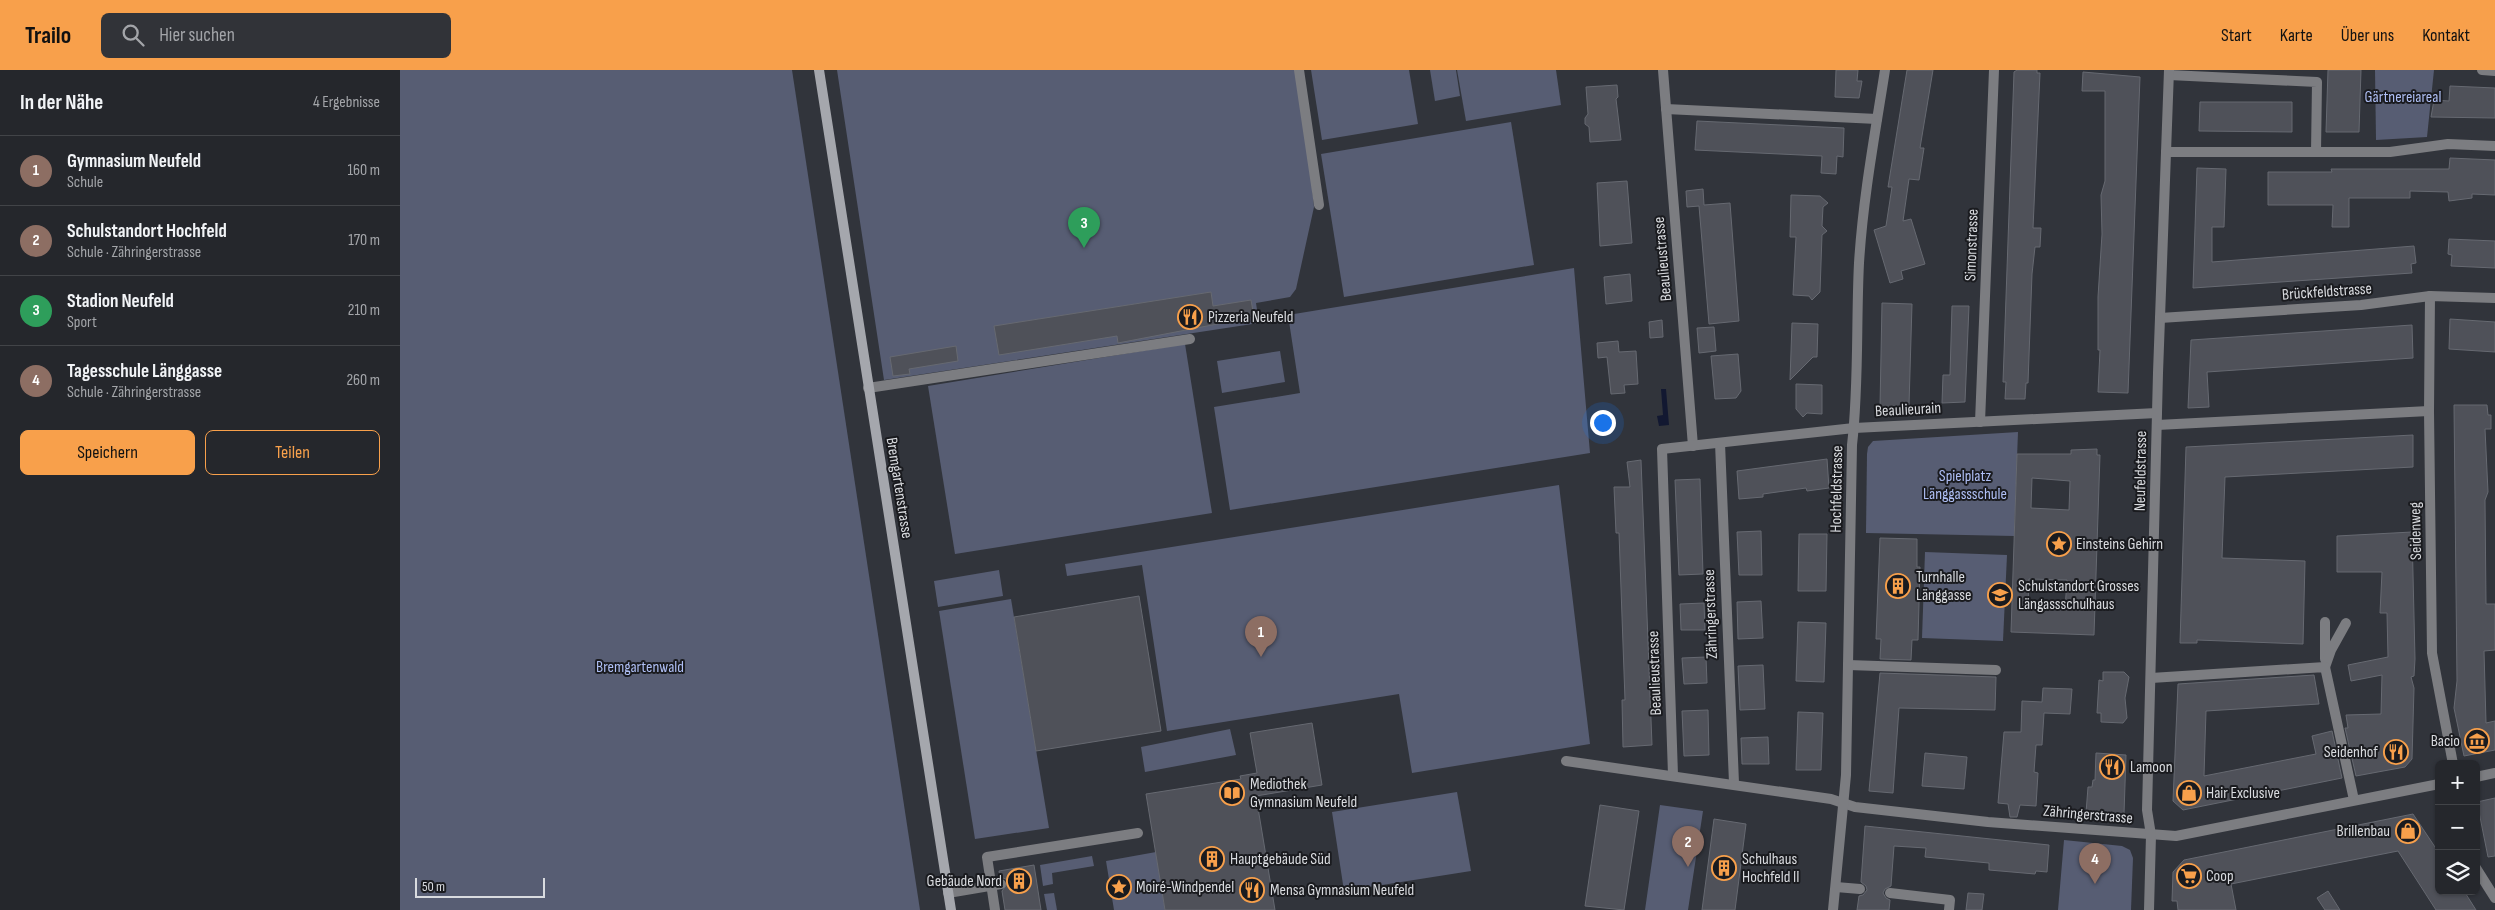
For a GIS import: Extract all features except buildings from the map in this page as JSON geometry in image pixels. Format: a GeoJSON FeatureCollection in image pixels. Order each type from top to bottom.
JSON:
{"type":"FeatureCollection","features":[{"type":"Feature","properties":{"kind":"main road","name":"Bremgartenstrasse"},"geometry":{"type":"LineString","coordinates":[[819,70],[950,910]]}},
{"type":"Feature","properties":{"kind":"street"},"geometry":{"type":"LineString","coordinates":[[1299,70],[1319,205]]}},
{"type":"Feature","properties":{"kind":"street","name":"Beaulieustrasse"},"geometry":{"type":"LineString","coordinates":[[1663,70],[1693,446]]}},
{"type":"Feature","properties":{"kind":"street","name":"Hochfeldstrasse"},"geometry":{"type":"LineString","coordinates":[[1833,910],[1844,804],[1861,234],[1886,70]]}},
{"type":"Feature","properties":{"kind":"street","name":"Simonstrasse"},"geometry":{"type":"LineString","coordinates":[[1980,422],[1994,70]]}},
{"type":"Feature","properties":{"kind":"street"},"geometry":{"type":"LineString","coordinates":[[2482,70],[2495,71]]}},
{"type":"Feature","properties":{"kind":"street"},"geometry":{"type":"LineString","coordinates":[[2169,72],[2317,82],[2316,152]]}},
{"type":"Feature","properties":{"kind":"street","name":"Neufeldstrasse"},"geometry":{"type":"LineString","coordinates":[[2149,910],[2151,835],[2147,810],[2150,678],[2169,72]]}},
{"type":"Feature","properties":{"kind":"street"},"geometry":{"type":"LineString","coordinates":[[1666,109],[1878,119]]}},
{"type":"Feature","properties":{"kind":"street"},"geometry":{"type":"LineString","coordinates":[[2166,152],[2390,152],[2448,144],[2495,146]]}},
{"type":"Feature","properties":{"kind":"street","name":"Brückfeldstrasse"},"geometry":{"type":"LineString","coordinates":[[2160,318],[2361,305],[2430,296],[2495,298]]}},
{"type":"Feature","properties":{"kind":"street","name":"Seidenweg"},"geometry":{"type":"LineString","coordinates":[[2430,296],[2429,411],[2432,652],[2452,760]]}},
{"type":"Feature","properties":{"kind":"street"},"geometry":{"type":"LineString","coordinates":[[868,388],[1190,339]]}},
{"type":"Feature","properties":{"kind":"street"},"geometry":{"type":"LineString","coordinates":[[2157,425],[2429,411]]}},
{"type":"Feature","properties":{"kind":"street","name":"Beaulieurain"},"geometry":{"type":"LineString","coordinates":[[1662,450],[1854,428],[2157,413]]}},
{"type":"Feature","properties":{"kind":"street","name":"Zähringerstrasse"},"geometry":{"type":"LineString","coordinates":[[1720,443],[1734,784]]}},
{"type":"Feature","properties":{"kind":"street","name":"Beaulieustrasse"},"geometry":{"type":"LineString","coordinates":[[1662,450],[1673,775]]}},
{"type":"Feature","properties":{"kind":"street"},"geometry":{"type":"LineString","coordinates":[[2325,622],[2325,667],[2354,800]]}},
{"type":"Feature","properties":{"kind":"street"},"geometry":{"type":"LineString","coordinates":[[2325,667],[2331,650],[2346,623]]}},
{"type":"Feature","properties":{"kind":"street"},"geometry":{"type":"LineString","coordinates":[[1848,665],[1996,670]]}},
{"type":"Feature","properties":{"kind":"street"},"geometry":{"type":"LineString","coordinates":[[2150,678],[2325,667]]}},
{"type":"Feature","properties":{"kind":"street","name":"Zähringerstrasse"},"geometry":{"type":"LineString","coordinates":[[1566,761],[1831,799],[1855,807],[1988,822],[2176,836],[2435,785]]}},
{"type":"Feature","properties":{"kind":"street"},"geometry":{"type":"LineString","coordinates":[[2480,776],[2495,773]]}},
{"type":"Feature","properties":{"kind":"street"},"geometry":{"type":"LineString","coordinates":[[995,910],[996,885],[987,858],[1138,833]]}},
{"type":"Feature","properties":{"kind":"street"},"geometry":{"type":"LineString","coordinates":[[2480,874],[2495,898]]}},
{"type":"Feature","properties":{"kind":"street"},"geometry":{"type":"LineString","coordinates":[[948,893],[996,885]]}},
{"type":"Feature","properties":{"kind":"street"},"geometry":{"type":"LineString","coordinates":[[1836,886],[1860,889]]}},
{"type":"Feature","properties":{"kind":"street"},"geometry":{"type":"LineString","coordinates":[[1890,893],[1950,900],[1949,910]]}},
{"type":"Feature","properties":{"kind":"green space","name":"Bremgartenwald"},"geometry":{"type":"Polygon","coordinates":[[[400,70],[792,70],[920,910],[400,910],[400,70]]]}},
{"type":"Feature","properties":{"kind":"green space"},"geometry":{"type":"Polygon","coordinates":[[[837,70],[1296,70],[1303,93],[1314,207],[1296,289],[1290,297],[1256,303],[1259,323],[884,380],[837,70]]]}},
{"type":"Feature","properties":{"kind":"green space"},"geometry":{"type":"Polygon","coordinates":[[[1311,70],[1409,70],[1418,124],[1322,140],[1311,70]]]}},
{"type":"Feature","properties":{"kind":"green space"},"geometry":{"type":"Polygon","coordinates":[[[1430,70],[1456,70],[1460,96],[1435,101],[1430,70]]]}},
{"type":"Feature","properties":{"kind":"green space"},"geometry":{"type":"Polygon","coordinates":[[[1457,70],[1556,70],[1561,105],[1466,121],[1457,70]]]}},
{"type":"Feature","properties":{"kind":"green space","name":"Gärtnereiareal"},"geometry":{"type":"Polygon","coordinates":[[[2375,70],[2434,70],[2427,137],[2376,140],[2375,70]]]}},
{"type":"Feature","properties":{"kind":"green space"},"geometry":{"type":"Polygon","coordinates":[[[1511,122],[1534,265],[1344,297],[1321,154],[1511,122]]]}},
{"type":"Feature","properties":{"kind":"green space"},"geometry":{"type":"Polygon","coordinates":[[[1574,268],[1590,453],[1230,510],[1214,407],[1300,393],[1288,315],[1574,268]]]}},
{"type":"Feature","properties":{"kind":"green space"},"geometry":{"type":"Polygon","coordinates":[[[1185,344],[1212,513],[955,554],[928,386],[1185,344]]]}},
{"type":"Feature","properties":{"kind":"green space"},"geometry":{"type":"Polygon","coordinates":[[[1280,351],[1285,382],[1222,393],[1217,361],[1280,351]]]}},
{"type":"Feature","properties":{"kind":"green space","name":"Spielplatz Länggassschule"},"geometry":{"type":"Polygon","coordinates":[[[2018,432],[2014,536],[1866,533],[1867,454],[1868,447],[1873,441],[2018,432]]]}},
{"type":"Feature","properties":{"kind":"green space"},"geometry":{"type":"Polygon","coordinates":[[[1559,485],[1590,744],[1412,773],[1399,694],[1167,731],[1142,565],[1067,576],[1065,564],[1559,485]]]}},
{"type":"Feature","properties":{"kind":"green space"},"geometry":{"type":"Polygon","coordinates":[[[1925,552],[2007,555],[2003,641],[1922,638],[1925,552]]]}},
{"type":"Feature","properties":{"kind":"green space"},"geometry":{"type":"Polygon","coordinates":[[[999,570],[1003,596],[938,607],[934,581],[999,570]]]}},
{"type":"Feature","properties":{"kind":"green space"},"geometry":{"type":"Polygon","coordinates":[[[1011,599],[1049,828],[975,839],[939,611],[1011,599]]]}},
{"type":"Feature","properties":{"kind":"green space"},"geometry":{"type":"Polygon","coordinates":[[[1230,729],[1236,755],[1145,772],[1141,747],[1230,729]]]}},
{"type":"Feature","properties":{"kind":"green space"},"geometry":{"type":"Polygon","coordinates":[[[1457,792],[1471,871],[1344,891],[1332,812],[1457,792]]]}},
{"type":"Feature","properties":{"kind":"green space"},"geometry":{"type":"Polygon","coordinates":[[[1660,805],[1703,811],[1688,910],[1645,910],[1660,805]]]}},
{"type":"Feature","properties":{"kind":"green space"},"geometry":{"type":"Polygon","coordinates":[[[2064,840],[2122,846],[2130,850],[2133,858],[2131,910],[2058,910],[2064,840]]]}},
{"type":"Feature","properties":{"kind":"green space"},"geometry":{"type":"Polygon","coordinates":[[[1156,852],[1165,910],[1114,910],[1106,861],[1156,852]]]}},
{"type":"Feature","properties":{"kind":"green space"},"geometry":{"type":"Polygon","coordinates":[[[1092,856],[1094,866],[1052,873],[1053,884],[1043,886],[1040,865],[1092,856]]]}},
{"type":"Feature","properties":{"kind":"green space"},"geometry":{"type":"Polygon","coordinates":[[[1054,893],[1057,910],[1047,910],[1044,894],[1054,893]]]}},
{"type":"Feature","properties":{"kind":"shaded area"},"geometry":{"type":"Polygon","coordinates":[[[1661,389],[1666,389],[1669,425],[1659,426],[1657,416],[1663,415],[1661,389]]]}},
{"type":"Feature","properties":{"kind":"place","name":"Stadion Neufeld"},"geometry":{"type":"Point","coordinates":[1084,248]}},
{"type":"Feature","properties":{"kind":"place","name":"Pizzeria Neufeld"},"geometry":{"type":"Point","coordinates":[1190,317]}},
{"type":"Feature","properties":{"kind":"place","name":"Einsteins Gehirn"},"geometry":{"type":"Point","coordinates":[2059,544]}},
{"type":"Feature","properties":{"kind":"place","name":"Turnhalle Länggasse"},"geometry":{"type":"Point","coordinates":[1898,586]}},
{"type":"Feature","properties":{"kind":"place","name":"Schulstandort Grosses Längassschulhaus"},"geometry":{"type":"Point","coordinates":[2000,595]}},
{"type":"Feature","properties":{"kind":"place","name":"Gymnasium Neufeld"},"geometry":{"type":"Point","coordinates":[1261,657]}},
{"type":"Feature","properties":{"kind":"place","name":"Bacio"},"geometry":{"type":"Point","coordinates":[2477,741]}},
{"type":"Feature","properties":{"kind":"place","name":"Seidenhof"},"geometry":{"type":"Point","coordinates":[2396,752]}},
{"type":"Feature","properties":{"kind":"place","name":"Lamoon"},"geometry":{"type":"Point","coordinates":[2112,767]}},
{"type":"Feature","properties":{"kind":"place","name":"Mediothek Gymnasium Neufeld"},"geometry":{"type":"Point","coordinates":[1232,793]}},
{"type":"Feature","properties":{"kind":"place","name":"Hair Exclusive"},"geometry":{"type":"Point","coordinates":[2189,793]}},
{"type":"Feature","properties":{"kind":"place","name":"Brillenbau"},"geometry":{"type":"Point","coordinates":[2408,831]}},
{"type":"Feature","properties":{"kind":"place","name":"Hauptgebäude Süd"},"geometry":{"type":"Point","coordinates":[1212,859]}},
{"type":"Feature","properties":{"kind":"place","name":"Schulstandort Hochfeld"},"geometry":{"type":"Point","coordinates":[1688,867]}},
{"type":"Feature","properties":{"kind":"place","name":"Schulhaus Hochfeld II"},"geometry":{"type":"Point","coordinates":[1724,868]}},
{"type":"Feature","properties":{"kind":"place","name":"Coop"},"geometry":{"type":"Point","coordinates":[2189,876]}},
{"type":"Feature","properties":{"kind":"place","name":"Gebäude Nord"},"geometry":{"type":"Point","coordinates":[1019,881]}},
{"type":"Feature","properties":{"kind":"place","name":"Tagesschule Länggasse"},"geometry":{"type":"Point","coordinates":[2095,884]}},
{"type":"Feature","properties":{"kind":"place","name":"Moiré-Windpendel"},"geometry":{"type":"Point","coordinates":[1119,887]}},
{"type":"Feature","properties":{"kind":"place","name":"Mensa Gymnasium Neufeld"},"geometry":{"type":"Point","coordinates":[1252,890]}}]}
